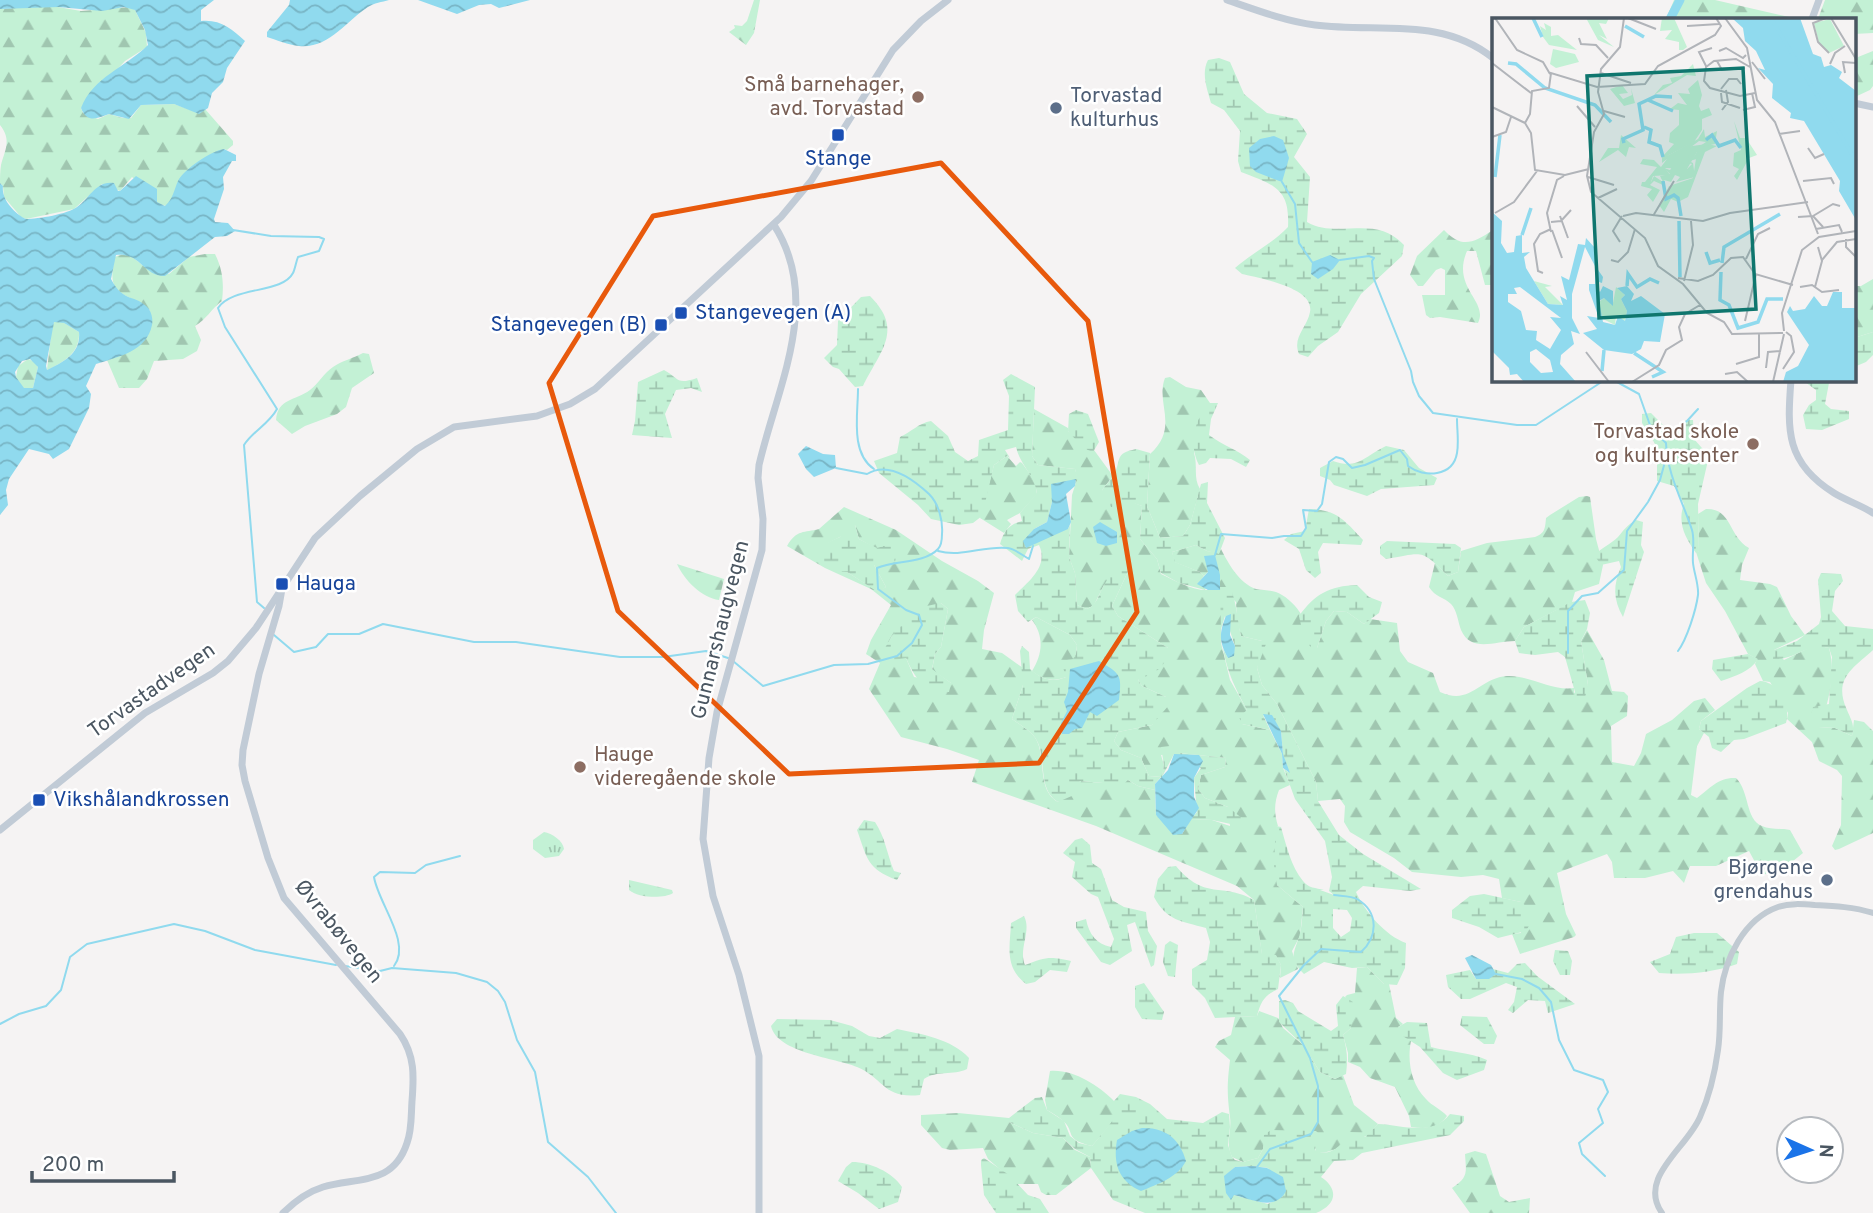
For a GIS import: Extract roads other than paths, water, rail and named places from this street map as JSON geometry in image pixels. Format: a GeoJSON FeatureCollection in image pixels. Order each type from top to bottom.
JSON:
{"type":"FeatureCollection","features":[{"type":"Feature","properties":{"kind":"main road","name":"Torvastadvegen"},"geometry":{"type":"LineString","coordinates":[[0,830],[145,713],[213,673],[228,661],[249,638],[307,549],[325,528],[417,449],[454,427],[537,416],[585,397],[774,225],[811,181],[897,46],[921,21],[948,0]]}},
{"type":"Feature","properties":{"kind":"main road"},"geometry":{"type":"LineString","coordinates":[[1227,0],[1314,25],[1409,28],[1443,32],[1474,45],[1492,57]]}},
{"type":"Feature","properties":{"kind":"main road"},"geometry":{"type":"LineString","coordinates":[[1812,18],[1819,0]]}},
{"type":"Feature","properties":{"kind":"main road","name":"Gunnarshaugvegen"},"geometry":{"type":"LineString","coordinates":[[759,1213],[759,1056],[739,975],[717,911],[708,873],[703,816],[717,712],[762,550],[759,465],[784,383],[794,334],[796,301],[790,255],[774,225]]}},
{"type":"Feature","properties":{"kind":"main road"},"geometry":{"type":"LineString","coordinates":[[1791,382],[1788,429],[1799,460],[1818,482],[1873,513]]}},
{"type":"Feature","properties":{"kind":"main road","name":"Øvrabøvegen"},"geometry":{"type":"LineString","coordinates":[[282,588],[247,729],[242,761],[245,781],[268,858],[283,895],[400,1034],[411,1053],[414,1074],[408,1139],[395,1164],[374,1178],[331,1185],[309,1192],[283,1213]]}},
{"type":"Feature","properties":{"kind":"street"},"geometry":{"type":"LineString","coordinates":[[1662,1213],[1655,1198],[1656,1182],[1692,1132],[1704,1107],[1718,1051],[1724,974],[1733,950],[1743,934],[1762,915],[1788,905],[1839,906],[1873,913]]}},
{"type":"Feature","properties":{"kind":"water"},"geometry":{"type":"Polygon","coordinates":[[[0,0],[214,0],[201,10],[201,21],[220,23],[245,41],[227,68],[223,82],[212,93],[208,108],[199,114],[174,104],[141,105],[129,119],[109,114],[90,118],[81,108],[93,88],[148,45],[145,30],[135,10],[124,7],[102,11],[58,7],[0,9],[0,0]]]}},
{"type":"Feature","properties":{"kind":"water"},"geometry":{"type":"Polygon","coordinates":[[[290,0],[389,0],[368,7],[328,39],[310,46],[299,46],[267,37],[267,32],[289,5],[290,0]]]}},
{"type":"Feature","properties":{"kind":"water"},"geometry":{"type":"Polygon","coordinates":[[[418,0],[530,0],[499,8],[491,4],[479,5],[457,14],[418,0]]]}},
{"type":"Feature","properties":{"kind":"water"},"geometry":{"type":"Polygon","coordinates":[[[1274,136],[1283,140],[1289,158],[1282,182],[1256,172],[1250,166],[1249,148],[1260,139],[1274,136]]]}},
{"type":"Feature","properties":{"kind":"water"},"geometry":{"type":"Polygon","coordinates":[[[224,149],[236,155],[236,161],[232,161],[223,177],[224,189],[214,219],[215,222],[228,223],[235,231],[227,236],[215,237],[165,276],[152,273],[131,257],[116,255],[111,279],[120,292],[149,309],[152,325],[149,334],[130,352],[96,364],[86,386],[91,394],[89,408],[69,449],[53,459],[49,454],[29,449],[9,479],[6,490],[8,505],[0,515],[0,183],[9,205],[26,219],[67,212],[81,204],[102,184],[114,183],[120,191],[136,176],[157,189],[157,202],[165,206],[186,171],[224,149]],[[54,322],[47,370],[70,356],[79,339],[79,332],[64,323],[54,322]],[[30,359],[22,361],[15,372],[24,388],[33,388],[38,367],[30,359]]]}},
{"type":"Feature","properties":{"kind":"water"},"geometry":{"type":"Polygon","coordinates":[[[1330,255],[1340,260],[1333,269],[1318,279],[1311,274],[1312,262],[1330,255]]]}},
{"type":"Feature","properties":{"kind":"water"},"geometry":{"type":"Polygon","coordinates":[[[806,446],[823,454],[835,455],[836,468],[814,477],[798,454],[806,446]]]}},
{"type":"Feature","properties":{"kind":"water"},"geometry":{"type":"Polygon","coordinates":[[[1076,479],[1075,486],[1066,494],[1071,522],[1068,529],[1026,548],[1023,541],[1034,529],[1047,522],[1052,502],[1051,484],[1076,479]]]}},
{"type":"Feature","properties":{"kind":"water"},"geometry":{"type":"Polygon","coordinates":[[[1100,522],[1117,532],[1117,543],[1106,546],[1097,543],[1093,527],[1100,522]]]}},
{"type":"Feature","properties":{"kind":"water"},"geometry":{"type":"Polygon","coordinates":[[[1215,555],[1220,575],[1220,590],[1208,590],[1197,584],[1208,572],[1204,556],[1215,555]]]}},
{"type":"Feature","properties":{"kind":"water"},"geometry":{"type":"Polygon","coordinates":[[[1231,614],[1230,635],[1235,646],[1234,656],[1228,658],[1221,633],[1226,616],[1231,614]]]}},
{"type":"Feature","properties":{"kind":"water"},"geometry":{"type":"Polygon","coordinates":[[[1099,661],[1116,672],[1120,680],[1119,700],[1097,716],[1090,712],[1082,728],[1062,734],[1061,723],[1067,711],[1064,702],[1068,692],[1070,669],[1099,661]]]}},
{"type":"Feature","properties":{"kind":"water"},"geometry":{"type":"Polygon","coordinates":[[[1263,714],[1272,715],[1281,731],[1283,754],[1290,773],[1283,768],[1282,754],[1263,714]]]}},
{"type":"Feature","properties":{"kind":"water"},"geometry":{"type":"Polygon","coordinates":[[[1174,754],[1199,755],[1203,761],[1194,778],[1194,797],[1199,808],[1182,834],[1173,835],[1156,815],[1155,784],[1168,770],[1174,754]]]}},
{"type":"Feature","properties":{"kind":"water"},"geometry":{"type":"Polygon","coordinates":[[[1472,955],[1491,965],[1496,974],[1489,979],[1476,979],[1465,958],[1472,955]]]}},
{"type":"Feature","properties":{"kind":"water"},"geometry":{"type":"Polygon","coordinates":[[[1142,1128],[1158,1130],[1170,1136],[1180,1146],[1186,1161],[1172,1176],[1141,1191],[1122,1177],[1117,1164],[1116,1148],[1117,1140],[1142,1128]]]}},
{"type":"Feature","properties":{"kind":"water"},"geometry":{"type":"Polygon","coordinates":[[[1235,1167],[1267,1168],[1283,1177],[1286,1191],[1276,1201],[1269,1203],[1234,1195],[1231,1200],[1226,1193],[1224,1176],[1235,1167]]]}},
{"type":"Feature","properties":{"kind":"waterway"},"geometry":{"type":"LineString","coordinates":[[1671,18],[1680,0]]}},
{"type":"Feature","properties":{"kind":"waterway"},"geometry":{"type":"LineString","coordinates":[[1282,182],[1295,204],[1299,243],[1312,262]]}},
{"type":"Feature","properties":{"kind":"waterway"},"geometry":{"type":"LineString","coordinates":[[233,230],[271,236],[324,239],[319,251],[298,257],[293,273],[287,280],[268,288],[234,296],[218,308],[225,327],[277,409],[244,445],[257,602],[264,608]]}},
{"type":"Feature","properties":{"kind":"waterway"},"geometry":{"type":"LineString","coordinates":[[1340,260],[1369,256],[1374,258],[1374,279],[1413,382],[1419,396],[1433,413],[1517,425],[1536,425],[1601,382]]}},
{"type":"Feature","properties":{"kind":"waterway"},"geometry":{"type":"LineString","coordinates":[[1617,382],[1639,394],[1651,428],[1666,443],[1672,477],[1693,534],[1693,563],[1698,595],[1691,624],[1678,651]]}},
{"type":"Feature","properties":{"kind":"waterway"},"geometry":{"type":"LineString","coordinates":[[858,389],[858,443],[866,462],[874,469]]}},
{"type":"Feature","properties":{"kind":"waterway"},"geometry":{"type":"LineString","coordinates":[[1663,437],[1687,421],[1698,409]]}},
{"type":"Feature","properties":{"kind":"waterway"},"geometry":{"type":"LineString","coordinates":[[1215,555],[1221,534],[1272,538],[1301,536],[1306,528],[1303,510],[1317,511],[1322,504],[1329,462],[1336,457],[1343,459],[1352,468],[1400,450],[1407,459],[1408,466],[1415,470],[1429,473],[1444,471],[1450,467],[1457,453],[1457,419]]}},
{"type":"Feature","properties":{"kind":"waterway"},"geometry":{"type":"LineString","coordinates":[[1568,653],[1568,611],[1582,596],[1598,593],[1624,570],[1627,531],[1660,480],[1666,458]]}},
{"type":"Feature","properties":{"kind":"waterway"},"geometry":{"type":"LineString","coordinates":[[733,661],[763,686],[834,665],[868,664],[897,656],[912,643],[922,625],[919,615],[906,610],[878,589],[877,568],[925,557],[938,549],[942,542],[942,529],[940,513],[935,503],[923,488],[892,471],[867,474],[836,468]]}},
{"type":"Feature","properties":{"kind":"waterway"},"geometry":{"type":"LineString","coordinates":[[938,551],[956,553],[1008,548],[1029,559],[1033,546]]}},
{"type":"Feature","properties":{"kind":"waterway"},"geometry":{"type":"LineString","coordinates":[[274,635],[294,652],[316,647],[328,634],[359,634],[383,624],[474,642],[516,642],[620,657],[663,657],[706,651],[728,658]]}},
{"type":"Feature","properties":{"kind":"waterway"},"geometry":{"type":"LineString","coordinates":[[394,966],[398,957],[397,935],[374,877],[380,872],[415,873],[426,865],[460,856]]}},
{"type":"Feature","properties":{"kind":"waterway"},"geometry":{"type":"LineString","coordinates":[[1257,1167],[1270,1149],[1311,1134],[1318,1122],[1318,1086],[1310,1058],[1279,996],[1321,949],[1361,952],[1373,932],[1372,918],[1364,904],[1355,898],[1334,895]]}},
{"type":"Feature","properties":{"kind":"waterway"},"geometry":{"type":"LineString","coordinates":[[0,1024],[19,1014],[46,1006],[61,990],[70,957],[87,944],[174,924],[205,931],[255,950],[336,965]]}},
{"type":"Feature","properties":{"kind":"waterway"},"geometry":{"type":"LineString","coordinates":[[345,966],[380,971],[392,968],[456,973],[487,982],[498,991],[505,1002],[517,1040],[535,1072],[548,1142],[588,1177],[616,1213]]}},
{"type":"Feature","properties":{"kind":"waterway"},"geometry":{"type":"LineString","coordinates":[[1496,974],[1522,979],[1539,988],[1551,1002],[1559,1040],[1574,1070],[1603,1080],[1608,1092],[1598,1109],[1603,1123],[1579,1143],[1582,1154],[1605,1176]]}},
{"type":"Feature","properties":{"kind":"place","name":"Små barnehager, avd. Torvastad"},"geometry":{"type":"Point","coordinates":[918,97]}},
{"type":"Feature","properties":{"kind":"place","name":"Torvastad kulturhus"},"geometry":{"type":"Point","coordinates":[1056,108]}},
{"type":"Feature","properties":{"kind":"place","name":"Stange"},"geometry":{"type":"Point","coordinates":[838,135]}},
{"type":"Feature","properties":{"kind":"place","name":"Stangevegen (A)"},"geometry":{"type":"Point","coordinates":[681,313]}},
{"type":"Feature","properties":{"kind":"place","name":"Stangevegen (B)"},"geometry":{"type":"Point","coordinates":[661,325]}},
{"type":"Feature","properties":{"kind":"place","name":"Torvastad skole og kultursenter"},"geometry":{"type":"Point","coordinates":[1753,444]}},
{"type":"Feature","properties":{"kind":"place","name":"Hauga"},"geometry":{"type":"Point","coordinates":[282,584]}},
{"type":"Feature","properties":{"kind":"place","name":"Hauge videregående skole"},"geometry":{"type":"Point","coordinates":[580,767]}},
{"type":"Feature","properties":{"kind":"place","name":"Vikshålandkrossen"},"geometry":{"type":"Point","coordinates":[39,800]}},
{"type":"Feature","properties":{"kind":"place","name":"Bjørgene grendahus"},"geometry":{"type":"Point","coordinates":[1827,880]}}]}
